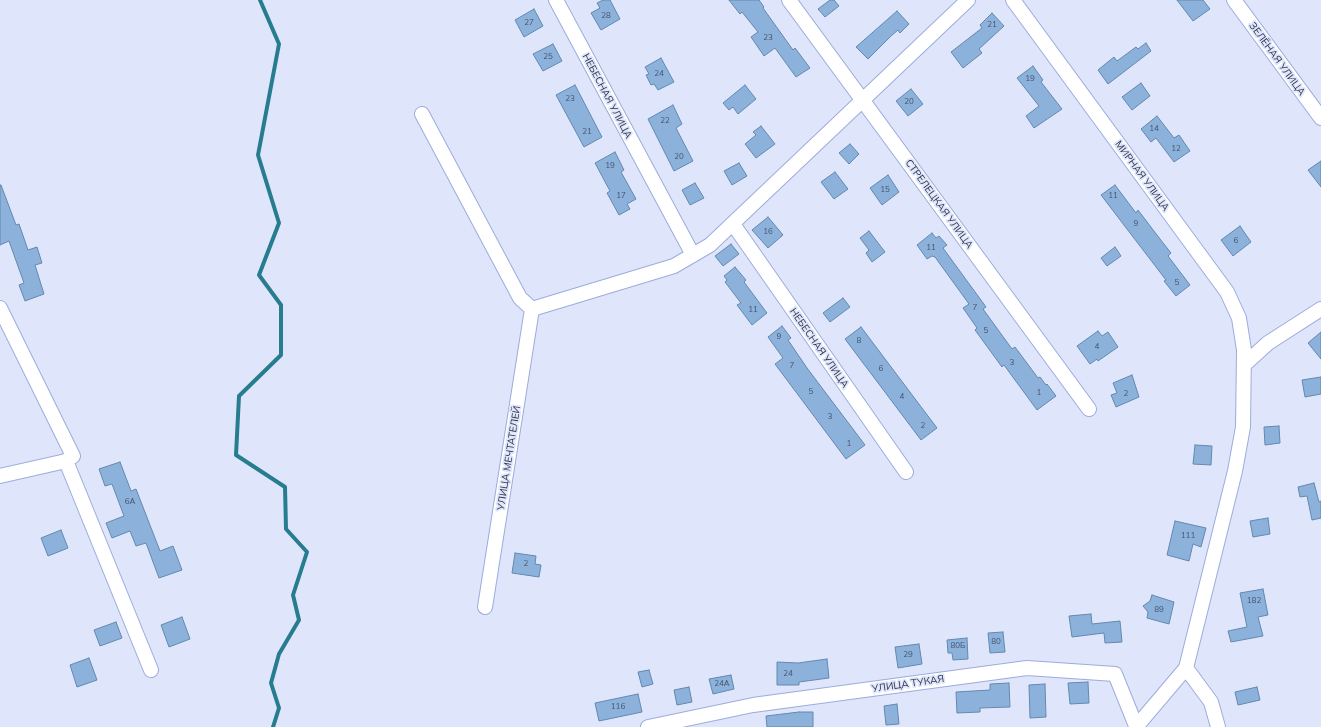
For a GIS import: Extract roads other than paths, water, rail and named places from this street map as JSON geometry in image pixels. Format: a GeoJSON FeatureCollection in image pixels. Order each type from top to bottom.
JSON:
{"type":"FeatureCollection","features":[{"type":"Feature","properties":{"kind":"street","name":"НЕБЕСНАЯ УЛИЦА"},"geometry":{"type":"LineString","coordinates":[[556,0],[693,255]]}},
{"type":"Feature","properties":{"kind":"street","name":"СТРЕЛЕЦКАЯ УЛИЦА"},"geometry":{"type":"LineString","coordinates":[[789,0],[1089,409]]}},
{"type":"Feature","properties":{"kind":"street"},"geometry":{"type":"LineString","coordinates":[[422,114],[520,298],[532,309],[674,266],[710,245],[968,0]]}},
{"type":"Feature","properties":{"kind":"street","name":"МИРНАЯ УЛИЦА"},"geometry":{"type":"LineString","coordinates":[[1013,0],[1227,292],[1238,318],[1245,364],[1243,427],[1235,471],[1186,668]]}},
{"type":"Feature","properties":{"kind":"street","name":"ЗЕЛЁНАЯ УЛИЦА"},"geometry":{"type":"LineString","coordinates":[[1234,0],[1321,118]]}},
{"type":"Feature","properties":{"kind":"street","name":"НЕБЕСНАЯ УЛИЦА"},"geometry":{"type":"LineString","coordinates":[[733,224],[906,472]]}},
{"type":"Feature","properties":{"kind":"street"},"geometry":{"type":"LineString","coordinates":[[0,308],[74,456],[66,461],[0,476]]}},
{"type":"Feature","properties":{"kind":"street","name":"УЛИЦА МЕЧТАТЕЛЕЙ"},"geometry":{"type":"LineString","coordinates":[[485,607],[532,309]]}},
{"type":"Feature","properties":{"kind":"street"},"geometry":{"type":"LineString","coordinates":[[1245,364],[1268,343],[1321,309]]}},
{"type":"Feature","properties":{"kind":"street"},"geometry":{"type":"LineString","coordinates":[[66,461],[151,670]]}},
{"type":"Feature","properties":{"kind":"street","name":"УЛИЦА ТУКАЯ"},"geometry":{"type":"LineString","coordinates":[[648,727],[753,706],[1027,668],[1115,674],[1136,726]]}},
{"type":"Feature","properties":{"kind":"street"},"geometry":{"type":"LineString","coordinates":[[1136,726],[1186,668],[1211,702],[1218,727]]}},
{"type":"Feature","properties":{"kind":"waterway"},"geometry":{"type":"LineString","coordinates":[[260,0],[279,44],[258,155],[279,223],[259,275],[281,305],[281,355],[239,396],[236,455],[285,487],[286,529],[307,552],[293,595],[299,620],[279,654],[271,683],[279,708],[273,727]]}}]}
